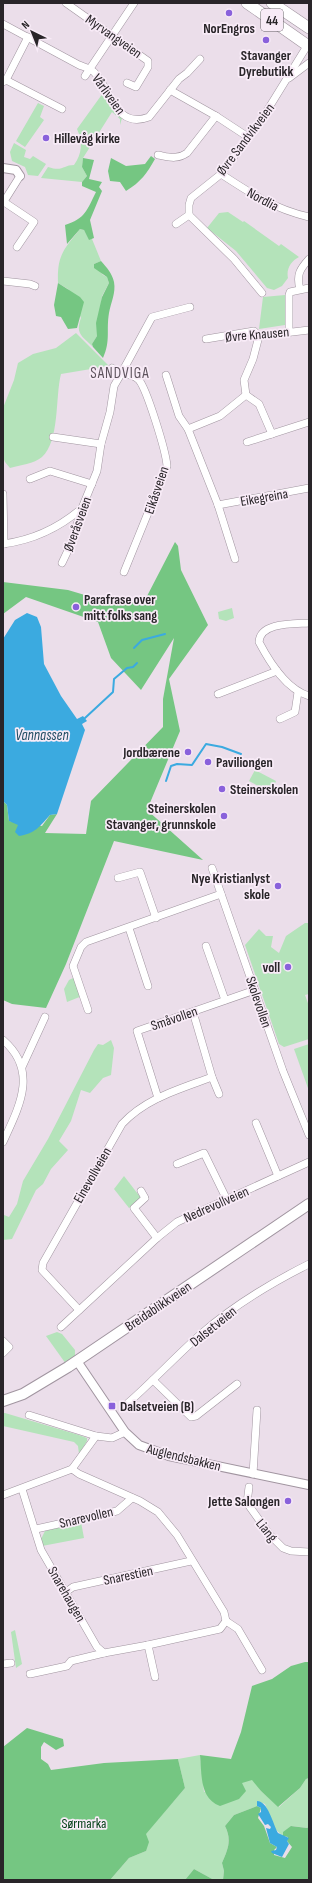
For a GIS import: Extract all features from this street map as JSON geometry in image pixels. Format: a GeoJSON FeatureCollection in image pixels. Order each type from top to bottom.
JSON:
{"type":"FeatureCollection","features":[{"type":"Feature","properties":{"kind":"main road","name":"44"},"geometry":{"type":"LineString","coordinates":[[247,3],[308,46]]}},
{"type":"Feature","properties":{"kind":"main road","name":"44"},"geometry":{"type":"LineString","coordinates":[[272,3],[309,28]]}},
{"type":"Feature","properties":{"kind":"main road","name":"Breidablikkveien"},"geometry":{"type":"LineString","coordinates":[[3,1401],[33,1388],[78,1361],[309,1204]]}},
{"type":"Feature","properties":{"kind":"street","name":"Myrvangveien"},"geometry":{"type":"LineString","coordinates":[[66,3],[148,62],[146,71],[136,87],[127,83]]}},
{"type":"Feature","properties":{"kind":"street"},"geometry":{"type":"LineString","coordinates":[[85,76],[134,3]]}},
{"type":"Feature","properties":{"kind":"street","name":"Vårliveien"},"geometry":{"type":"LineString","coordinates":[[3,24],[79,65],[90,69],[100,80],[120,112],[127,118],[138,119],[149,117],[180,77],[187,73],[200,59]]}},
{"type":"Feature","properties":{"kind":"street"},"geometry":{"type":"LineString","coordinates":[[28,37],[4,81],[62,109]]}},
{"type":"Feature","properties":{"kind":"street"},"geometry":{"type":"LineString","coordinates":[[288,79],[308,46]]}},
{"type":"Feature","properties":{"kind":"street"},"geometry":{"type":"LineString","coordinates":[[288,79],[309,63]]}},
{"type":"Feature","properties":{"kind":"street","name":"Øvre Sandvikveien"},"geometry":{"type":"LineString","coordinates":[[189,215],[189,205],[192,198],[221,174],[288,79]]}},
{"type":"Feature","properties":{"kind":"street"},"geometry":{"type":"LineString","coordinates":[[170,90],[216,116],[248,137]]}},
{"type":"Feature","properties":{"kind":"street"},"geometry":{"type":"LineString","coordinates":[[158,155],[174,158],[181,157],[187,153],[216,116]]}},
{"type":"Feature","properties":{"kind":"street"},"geometry":{"type":"LineString","coordinates":[[3,168],[16,170],[20,176],[3,203],[34,222],[17,247]]}},
{"type":"Feature","properties":{"kind":"street","name":"Nordlia"},"geometry":{"type":"LineString","coordinates":[[221,174],[275,207],[309,217]]}},
{"type":"Feature","properties":{"kind":"street"},"geometry":{"type":"LineString","coordinates":[[176,224],[189,215],[234,259],[262,293]]}},
{"type":"Feature","properties":{"kind":"street"},"geometry":{"type":"LineString","coordinates":[[300,289],[298,282],[299,270],[309,259]]}},
{"type":"Feature","properties":{"kind":"street"},"geometry":{"type":"LineString","coordinates":[[3,281],[24,283],[35,286]]}},
{"type":"Feature","properties":{"kind":"street"},"geometry":{"type":"LineString","coordinates":[[289,332],[290,292],[309,288]]}},
{"type":"Feature","properties":{"kind":"street","name":"Øveråsveien"},"geometry":{"type":"LineString","coordinates":[[62,563],[76,531],[82,508],[99,465],[101,444],[110,412],[114,386],[152,318],[190,307]]}},
{"type":"Feature","properties":{"kind":"street","name":"Øvre Knausen"},"geometry":{"type":"LineString","coordinates":[[206,339],[254,331],[259,336],[309,330]]}},
{"type":"Feature","properties":{"kind":"street"},"geometry":{"type":"LineString","coordinates":[[259,336],[244,380],[246,395],[259,404],[272,434]]}},
{"type":"Feature","properties":{"kind":"street"},"geometry":{"type":"LineString","coordinates":[[112,368],[121,374]]}},
{"type":"Feature","properties":{"kind":"street","name":"Eikåsveien"},"geometry":{"type":"LineString","coordinates":[[121,374],[133,376],[140,381],[157,427],[166,457],[167,466],[124,572]]}},
{"type":"Feature","properties":{"kind":"street"},"geometry":{"type":"LineString","coordinates":[[166,375],[179,416],[188,429],[218,505],[235,559]]}},
{"type":"Feature","properties":{"kind":"street"},"geometry":{"type":"LineString","coordinates":[[188,429],[220,416],[246,395]]}},
{"type":"Feature","properties":{"kind":"street"},"geometry":{"type":"LineString","coordinates":[[247,442],[309,422]]}},
{"type":"Feature","properties":{"kind":"street"},"geometry":{"type":"LineString","coordinates":[[53,436],[101,444]]}},
{"type":"Feature","properties":{"kind":"street","name":"Øveråsveien"},"geometry":{"type":"LineString","coordinates":[[30,479],[50,471],[92,484]]}},
{"type":"Feature","properties":{"kind":"street","name":"Eikegreina"},"geometry":{"type":"LineString","coordinates":[[218,505],[309,488]]}},
{"type":"Feature","properties":{"kind":"street"},"geometry":{"type":"LineString","coordinates":[[3,494],[4,544],[27,540],[40,535],[66,520],[82,508]]}},
{"type":"Feature","properties":{"kind":"street"},"geometry":{"type":"LineString","coordinates":[[66,520],[76,531]]}},
{"type":"Feature","properties":{"kind":"street"},"geometry":{"type":"LineString","coordinates":[[309,623],[268,628],[259,638],[261,647],[277,671],[298,692],[309,696]]}},
{"type":"Feature","properties":{"kind":"street"},"geometry":{"type":"LineString","coordinates":[[218,694],[277,671]]}},
{"type":"Feature","properties":{"kind":"street"},"geometry":{"type":"LineString","coordinates":[[280,718],[295,712],[298,692]]}},
{"type":"Feature","properties":{"kind":"street","name":"Skolevollen"},"geometry":{"type":"LineString","coordinates":[[212,868],[283,1071],[309,1136]]}},
{"type":"Feature","properties":{"kind":"street"},"geometry":{"type":"LineString","coordinates":[[118,878],[140,872],[156,918]]}},
{"type":"Feature","properties":{"kind":"street"},"geometry":{"type":"LineString","coordinates":[[88,1010],[73,966],[77,954],[86,942],[129,928],[221,894]]}},
{"type":"Feature","properties":{"kind":"street"},"geometry":{"type":"LineString","coordinates":[[129,928],[148,986]]}},
{"type":"Feature","properties":{"kind":"street"},"geometry":{"type":"LineString","coordinates":[[206,946],[225,1000]]}},
{"type":"Feature","properties":{"kind":"street","name":"Småvollen"},"geometry":{"type":"LineString","coordinates":[[158,1098],[137,1031],[255,990]]}},
{"type":"Feature","properties":{"kind":"street"},"geometry":{"type":"LineString","coordinates":[[193,1012],[212,1077],[219,1094]]}},
{"type":"Feature","properties":{"kind":"street"},"geometry":{"type":"LineString","coordinates":[[22,1067],[44,1018]]}},
{"type":"Feature","properties":{"kind":"street"},"geometry":{"type":"LineString","coordinates":[[3,1040],[15,1053],[22,1067],[23,1095],[3,1142]]}},
{"type":"Feature","properties":{"kind":"street","name":"Einevollveien"},"geometry":{"type":"LineString","coordinates":[[79,1310],[42,1270],[42,1266],[122,1124],[135,1112],[158,1098],[212,1077]]}},
{"type":"Feature","properties":{"kind":"street"},"geometry":{"type":"LineString","coordinates":[[256,1123],[278,1176]]}},
{"type":"Feature","properties":{"kind":"street"},"geometry":{"type":"LineString","coordinates":[[177,1164],[204,1153],[227,1200]]}},
{"type":"Feature","properties":{"kind":"street","name":"Nedrevollveien"},"geometry":{"type":"LineString","coordinates":[[62,1327],[157,1238],[177,1222],[309,1162]]}},
{"type":"Feature","properties":{"kind":"street"},"geometry":{"type":"LineString","coordinates":[[141,1191],[145,1198],[134,1208],[157,1238]]}},
{"type":"Feature","properties":{"kind":"street","name":"Dalsetveien"},"geometry":{"type":"LineString","coordinates":[[128,1404],[203,1332],[237,1306],[287,1275],[309,1264]]}},
{"type":"Feature","properties":{"kind":"street"},"geometry":{"type":"LineString","coordinates":[[3,1342],[9,1347],[3,1353]]}},
{"type":"Feature","properties":{"kind":"street","name":"Auglendsbakken"},"geometry":{"type":"LineString","coordinates":[[78,1361],[125,1432],[139,1445],[187,1460],[309,1485]]}},
{"type":"Feature","properties":{"kind":"street"},"geometry":{"type":"LineString","coordinates":[[152,1380],[191,1417],[196,1416],[237,1384]]}},
{"type":"Feature","properties":{"kind":"street"},"geometry":{"type":"LineString","coordinates":[[253,1474],[257,1410]]}},
{"type":"Feature","properties":{"kind":"street"},"geometry":{"type":"LineString","coordinates":[[29,1415],[96,1436],[112,1438],[125,1432]]}},
{"type":"Feature","properties":{"kind":"street"},"geometry":{"type":"LineString","coordinates":[[3,1495],[72,1469],[96,1436]]}},
{"type":"Feature","properties":{"kind":"street"},"geometry":{"type":"LineString","coordinates":[[72,1469],[79,1474],[147,1504],[164,1518],[177,1535],[191,1561],[224,1612],[226,1621],[238,1629],[262,1670]]}},
{"type":"Feature","properties":{"kind":"street","name":"Liang"},"geometry":{"type":"LineString","coordinates":[[250,1487],[247,1503],[270,1535],[286,1550],[309,1552]]}},
{"type":"Feature","properties":{"kind":"street","name":"Snarehaugen"},"geometry":{"type":"LineString","coordinates":[[22,1489],[36,1529],[41,1550],[97,1647],[104,1653]]}},
{"type":"Feature","properties":{"kind":"street","name":"Snarevollen"},"geometry":{"type":"LineString","coordinates":[[36,1529],[116,1511],[132,1498]]}},
{"type":"Feature","properties":{"kind":"street","name":"Snarestien"},"geometry":{"type":"LineString","coordinates":[[66,1592],[73,1587],[191,1561]]}},
{"type":"Feature","properties":{"kind":"street"},"geometry":{"type":"LineString","coordinates":[[30,1674],[67,1666],[71,1661],[104,1653],[220,1629],[226,1621]]}},
{"type":"Feature","properties":{"kind":"street"},"geometry":{"type":"LineString","coordinates":[[148,1645],[155,1677]]}},
{"type":"Feature","properties":{"kind":"street"},"geometry":{"type":"LineString","coordinates":[[3,1664],[11,1663]]}},
{"type":"Feature","properties":{"kind":"green space"},"geometry":{"type":"Polygon","coordinates":[[[103,93],[114,111],[122,118],[120,125],[120,119],[112,112],[83,158],[82,167],[87,176],[82,182],[41,178],[48,167],[60,169],[74,165],[77,161],[81,143],[77,129],[103,93]]]}},
{"type":"Feature","properties":{"kind":"green space"},"geometry":{"type":"Polygon","coordinates":[[[38,103],[44,106],[40,117],[44,120],[25,147],[16,141],[38,103]]]}},
{"type":"Feature","properties":{"kind":"green space"},"geometry":{"type":"Polygon","coordinates":[[[14,143],[26,150],[24,157],[30,159],[33,156],[46,164],[38,176],[28,175],[25,167],[12,161],[10,152],[14,143]]]}},
{"type":"Feature","properties":{"kind":"green space"},"geometry":{"type":"Polygon","coordinates":[[[151,156],[155,159],[146,173],[140,181],[126,191],[120,182],[110,181],[108,171],[111,158],[126,166],[145,164],[151,156]]]}},
{"type":"Feature","properties":{"kind":"green space"},"geometry":{"type":"Polygon","coordinates":[[[83,158],[94,160],[89,179],[102,182],[99,187],[102,191],[90,220],[94,238],[89,240],[84,230],[80,229],[67,244],[65,225],[77,220],[85,213],[96,192],[82,186],[82,182],[87,176],[82,167],[83,158]]]}},
{"type":"Feature","properties":{"kind":"green space"},"geometry":{"type":"Polygon","coordinates":[[[228,212],[243,222],[244,221],[279,246],[281,244],[299,257],[290,266],[288,278],[282,286],[274,290],[267,288],[236,251],[207,228],[219,213],[228,212]]]}},
{"type":"Feature","properties":{"kind":"green space"},"geometry":{"type":"Polygon","coordinates":[[[80,229],[84,230],[89,239],[92,239],[101,261],[94,264],[103,275],[107,277],[109,283],[102,296],[97,336],[92,344],[93,347],[79,331],[79,323],[81,318],[68,289],[58,283],[59,266],[62,254],[69,242],[80,229]]]}},
{"type":"Feature","properties":{"kind":"green space"},"geometry":{"type":"Polygon","coordinates":[[[101,261],[111,273],[114,286],[114,294],[109,313],[108,341],[103,358],[92,344],[97,336],[96,323],[102,297],[109,283],[107,277],[94,268],[94,264],[101,261]]]}},
{"type":"Feature","properties":{"kind":"green space"},"geometry":{"type":"Polygon","coordinates":[[[58,283],[80,297],[84,302],[77,328],[68,329],[61,317],[56,316],[54,305],[58,283]]]}},
{"type":"Feature","properties":{"kind":"green space"},"geometry":{"type":"Polygon","coordinates":[[[285,295],[285,325],[259,329],[263,297],[285,295]]]}},
{"type":"Feature","properties":{"kind":"green space"},"geometry":{"type":"Polygon","coordinates":[[[76,333],[109,366],[61,374],[54,430],[52,441],[48,450],[42,457],[35,461],[10,468],[3,457],[3,408],[14,380],[18,363],[33,354],[56,348],[76,333]]]}},
{"type":"Feature","properties":{"kind":"green space"},"geometry":{"type":"Polygon","coordinates":[[[175,542],[178,546],[181,570],[208,625],[169,679],[180,731],[147,810],[203,860],[114,841],[66,964],[46,1008],[12,1004],[3,1000],[3,801],[7,805],[9,821],[42,826],[50,815],[57,814],[45,833],[86,834],[91,801],[163,727],[163,699],[174,638],[141,690],[111,658],[98,622],[26,597],[3,614],[3,582],[68,590],[115,604],[145,600],[175,542]]]}},
{"type":"Feature","properties":{"kind":"green space"},"geometry":{"type":"Polygon","coordinates":[[[232,608],[234,618],[226,621],[219,619],[218,612],[232,608]]]}},
{"type":"Feature","properties":{"kind":"green space"},"geometry":{"type":"Polygon","coordinates":[[[255,770],[276,781],[271,793],[249,781],[255,770]]]}},
{"type":"Feature","properties":{"kind":"green space"},"geometry":{"type":"Polygon","coordinates":[[[305,923],[309,923],[309,994],[305,995],[309,1006],[309,1039],[284,1047],[279,1044],[245,945],[259,929],[266,936],[273,936],[271,947],[279,953],[286,936],[305,923]]]}},
{"type":"Feature","properties":{"kind":"green space"},"geometry":{"type":"Polygon","coordinates":[[[75,977],[82,996],[67,1002],[64,989],[69,980],[75,977]]]}},
{"type":"Feature","properties":{"kind":"green space"},"geometry":{"type":"Polygon","coordinates":[[[111,1040],[114,1048],[111,1075],[103,1078],[90,1093],[81,1090],[71,1121],[59,1141],[68,1150],[51,1169],[43,1184],[36,1190],[12,1239],[3,1240],[4,1215],[9,1217],[17,1204],[23,1181],[48,1139],[94,1050],[98,1044],[103,1045],[111,1040]]]}},
{"type":"Feature","properties":{"kind":"green space"},"geometry":{"type":"Polygon","coordinates":[[[309,1044],[309,1091],[294,1049],[309,1044]]]}},
{"type":"Feature","properties":{"kind":"green space"},"geometry":{"type":"Polygon","coordinates":[[[124,1176],[141,1198],[129,1208],[114,1189],[124,1176]]]}},
{"type":"Feature","properties":{"kind":"green space"},"geometry":{"type":"Polygon","coordinates":[[[57,1332],[62,1334],[75,1350],[75,1358],[66,1364],[46,1336],[57,1332]]]}},
{"type":"Feature","properties":{"kind":"green space"},"geometry":{"type":"Polygon","coordinates":[[[3,1413],[79,1435],[87,1438],[87,1441],[79,1454],[78,1446],[74,1442],[3,1426],[3,1413]]]}},
{"type":"Feature","properties":{"kind":"green space"},"geometry":{"type":"Polygon","coordinates":[[[81,1522],[84,1538],[42,1546],[41,1539],[45,1531],[81,1522]]]}},
{"type":"Feature","properties":{"kind":"green space"},"geometry":{"type":"Polygon","coordinates":[[[15,1630],[22,1664],[16,1668],[11,1632],[15,1630]]]}},
{"type":"Feature","properties":{"kind":"green space"},"geometry":{"type":"Polygon","coordinates":[[[309,1662],[309,1778],[306,1779],[300,1788],[278,1807],[252,1780],[242,1783],[246,1791],[239,1799],[220,1806],[213,1802],[208,1797],[203,1785],[200,1755],[231,1759],[241,1732],[252,1686],[272,1679],[291,1666],[309,1662]]]}},
{"type":"Feature","properties":{"kind":"green space","name":"Sørmarka"},"geometry":{"type":"Polygon","coordinates":[[[27,1728],[63,1739],[64,1746],[56,1750],[44,1742],[41,1747],[41,1759],[48,1764],[51,1770],[104,1763],[178,1759],[185,1788],[146,1834],[149,1842],[146,1851],[129,1858],[110,1880],[3,1880],[3,1747],[27,1728]]]}},
{"type":"Feature","properties":{"kind":"green space"},"geometry":{"type":"Polygon","coordinates":[[[200,1755],[204,1792],[253,1779],[261,1791],[279,1807],[300,1788],[306,1779],[309,1778],[309,1827],[292,1826],[284,1832],[283,1836],[275,1829],[265,1804],[257,1801],[257,1806],[234,1815],[225,1826],[229,1840],[222,1863],[224,1871],[223,1880],[214,1880],[194,1869],[185,1880],[110,1880],[129,1858],[146,1851],[145,1834],[185,1788],[178,1759],[200,1755]]]}},
{"type":"Feature","properties":{"kind":"green space"},"geometry":{"type":"Polygon","coordinates":[[[257,1806],[261,1808],[258,1818],[264,1826],[270,1843],[277,1847],[274,1850],[274,1855],[285,1858],[292,1847],[287,1841],[288,1837],[283,1836],[283,1832],[291,1826],[309,1827],[309,1880],[223,1880],[224,1871],[222,1863],[229,1840],[225,1826],[234,1815],[257,1806]]]}},
{"type":"Feature","properties":{"kind":"green space"},"geometry":{"type":"Polygon","coordinates":[[[194,1869],[214,1880],[185,1880],[194,1869]]]}},
{"type":"Feature","properties":{"kind":"water","name":"Vannassen"},"geometry":{"type":"Polygon","coordinates":[[[27,613],[37,617],[41,627],[44,664],[61,696],[77,719],[83,716],[87,721],[82,724],[85,730],[57,814],[50,815],[33,831],[19,836],[15,832],[18,825],[9,821],[7,805],[3,801],[3,639],[15,620],[27,613]]]}},
{"type":"Feature","properties":{"kind":"water"},"geometry":{"type":"Polygon","coordinates":[[[257,1801],[261,1802],[267,1809],[278,1833],[289,1838],[287,1841],[289,1844],[282,1857],[272,1853],[271,1851],[276,1850],[277,1847],[270,1843],[266,1828],[270,1829],[271,1827],[268,1824],[265,1825],[258,1814],[261,1812],[261,1808],[257,1806],[257,1801]]]}},
{"type":"Feature","properties":{"kind":"waterway"},"geometry":{"type":"LineString","coordinates":[[134,648],[142,640],[165,634]]}},
{"type":"Feature","properties":{"kind":"waterway"},"geometry":{"type":"LineString","coordinates":[[85,718],[113,692],[114,679],[127,668],[133,667],[137,663]]}},
{"type":"Feature","properties":{"kind":"waterway"},"geometry":{"type":"LineString","coordinates":[[166,781],[171,766],[177,764],[192,765],[206,744],[222,747],[241,754]]}},
{"type":"Feature","properties":{"kind":"place","name":"NorEngros"},"geometry":{"type":"Point","coordinates":[229,13]}},
{"type":"Feature","properties":{"kind":"place","name":"Stavanger Dyrebutikk"},"geometry":{"type":"Point","coordinates":[266,40]}},
{"type":"Feature","properties":{"kind":"place","name":"Hillevåg kirke"},"geometry":{"type":"Point","coordinates":[46,138]}},
{"type":"Feature","properties":{"kind":"place","name":"Parafrase over mitt folks sang"},"geometry":{"type":"Point","coordinates":[76,607]}},
{"type":"Feature","properties":{"kind":"place","name":"Jordbærene"},"geometry":{"type":"Point","coordinates":[188,752]}},
{"type":"Feature","properties":{"kind":"place","name":"Paviliongen"},"geometry":{"type":"Point","coordinates":[208,762]}},
{"type":"Feature","properties":{"kind":"place","name":"Steinerskolen"},"geometry":{"type":"Point","coordinates":[222,789]}},
{"type":"Feature","properties":{"kind":"place","name":"Steinerskolen Stavanger, grunnskole"},"geometry":{"type":"Point","coordinates":[224,816]}},
{"type":"Feature","properties":{"kind":"place","name":"Nye Kristianlyst skole"},"geometry":{"type":"Point","coordinates":[278,886]}},
{"type":"Feature","properties":{"kind":"place","name":"voll"},"geometry":{"type":"Point","coordinates":[288,967]}},
{"type":"Feature","properties":{"kind":"place","name":"Dalsetveien (B)"},"geometry":{"type":"Point","coordinates":[112,1406]}},
{"type":"Feature","properties":{"kind":"place","name":"Jette Salongen"},"geometry":{"type":"Point","coordinates":[288,1501]}},
{"type":"Feature","properties":{"kind":"district","name":"SANDVIGA"},"geometry":{"type":"Point","coordinates":[120,373]}}]}
